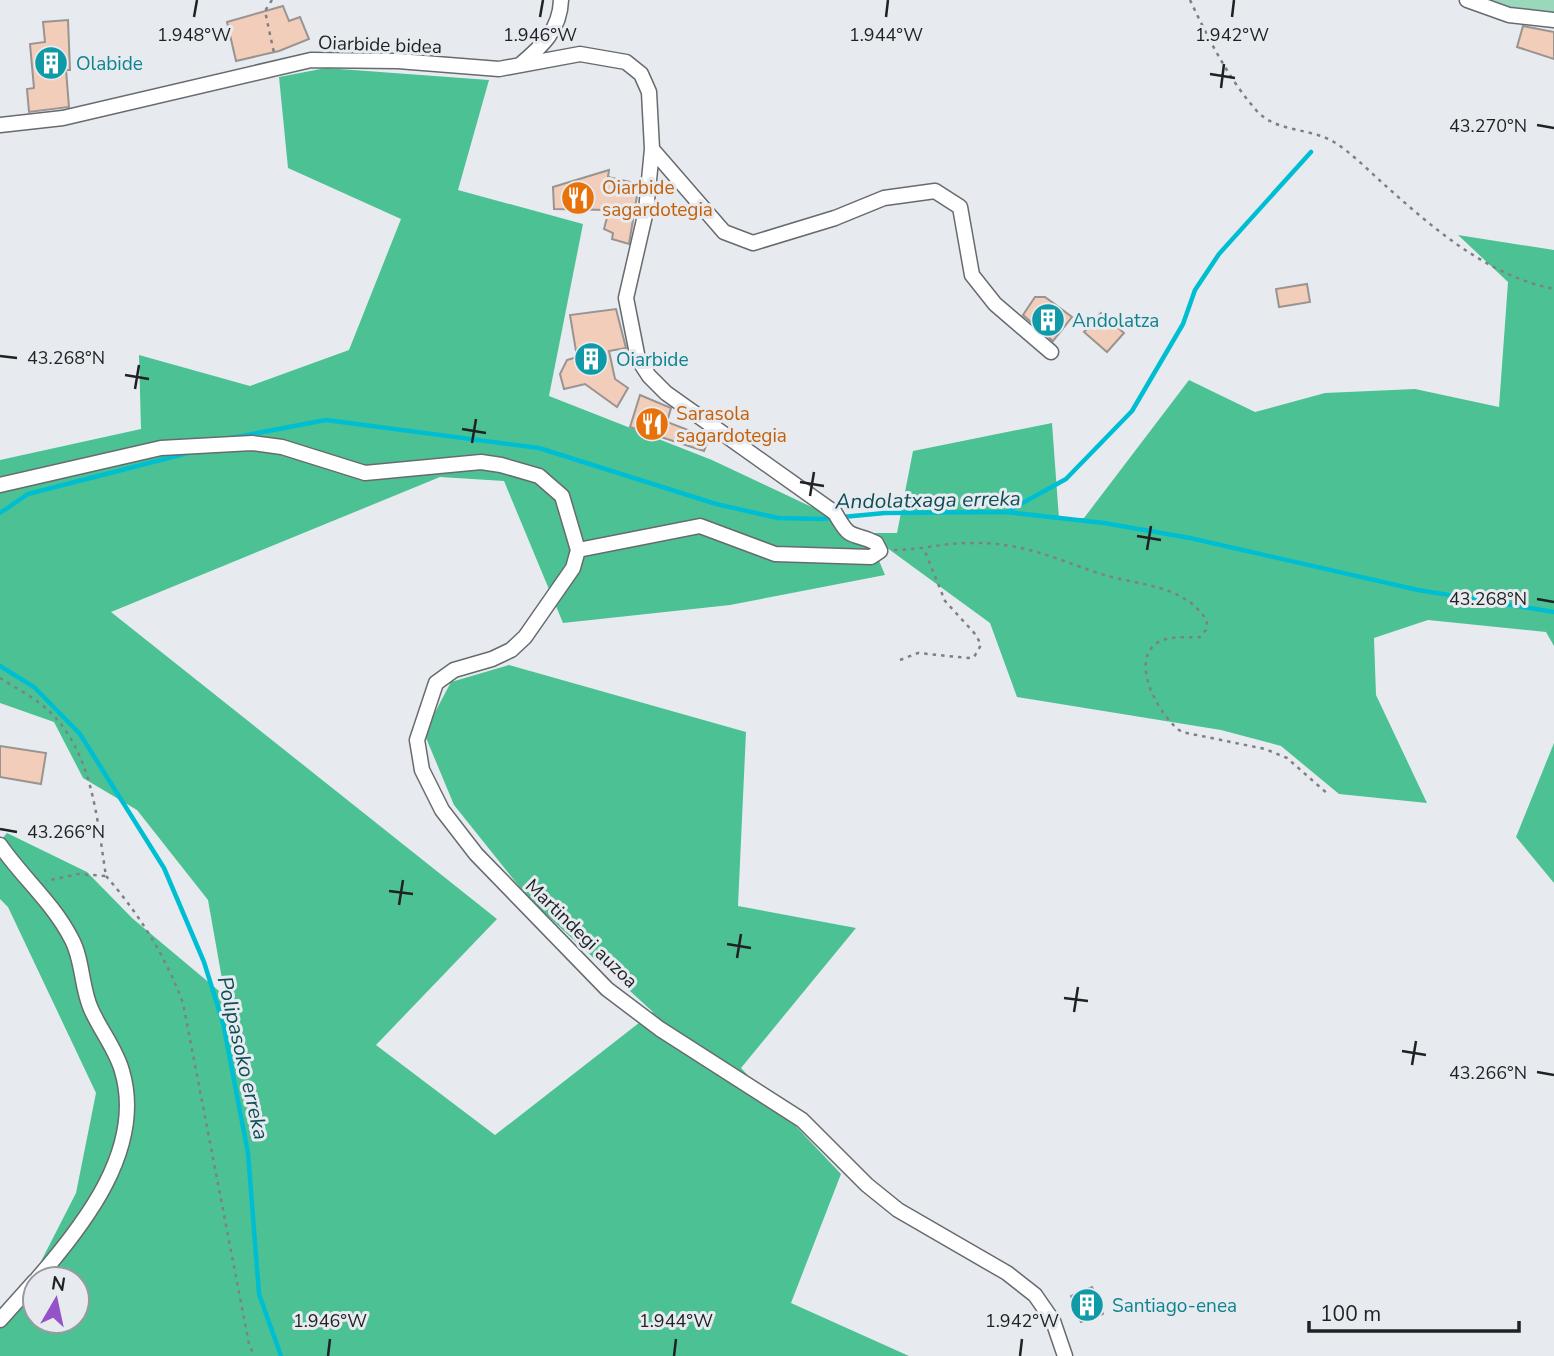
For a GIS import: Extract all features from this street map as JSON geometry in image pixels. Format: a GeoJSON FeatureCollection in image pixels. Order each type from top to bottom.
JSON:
{"type":"FeatureCollection","features":[{"type":"Feature","properties":{"kind":"street"},"geometry":{"type":"LineString","coordinates":[[521,65],[549,39],[561,11],[561,0]]}},
{"type":"Feature","properties":{"kind":"street"},"geometry":{"type":"LineString","coordinates":[[1467,0],[1509,15],[1554,20]]}},
{"type":"Feature","properties":{"kind":"street","name":"Oiarbide bidea"},"geometry":{"type":"LineString","coordinates":[[0,125],[63,118],[311,60],[398,61],[499,69],[580,54],[626,62],[641,74],[649,92],[652,149],[646,211],[625,298],[638,359],[649,376],[666,393],[839,520],[851,537],[863,537],[877,543],[880,551]]}},
{"type":"Feature","properties":{"kind":"street"},"geometry":{"type":"LineString","coordinates":[[652,149],[724,232],[752,243],[835,218],[884,198],[935,191],[960,207],[972,275],[995,304],[1051,352]]}},
{"type":"Feature","properties":{"kind":"street"},"geometry":{"type":"LineString","coordinates":[[0,485],[161,448],[252,443],[282,447],[365,473],[481,462],[539,476],[562,496],[578,550],[700,526],[775,554],[871,557],[880,551]]}},
{"type":"Feature","properties":{"kind":"street","name":"Martindegi auzoa"},"geometry":{"type":"LineString","coordinates":[[578,550],[573,568],[526,637],[492,659],[454,670],[436,683],[417,740],[422,770],[442,810],[484,863],[607,989],[660,1030],[803,1120],[867,1185],[898,1210],[1007,1273],[1035,1295],[1053,1321],[1065,1356]]}},
{"type":"Feature","properties":{"kind":"street"},"geometry":{"type":"LineString","coordinates":[[0,845],[59,917],[73,941],[90,1007],[122,1071],[126,1102],[123,1140],[107,1181],[84,1222],[48,1265]]}},
{"type":"Feature","properties":{"kind":"street"},"geometry":{"type":"LineString","coordinates":[[0,1320],[21,1297]]}},
{"type":"Feature","properties":{"kind":"path"},"geometry":{"type":"LineString","coordinates":[[272,0],[265,11],[278,67]]}},
{"type":"Feature","properties":{"kind":"path"},"geometry":{"type":"LineString","coordinates":[[1190,0],[1211,44],[1257,111],[1269,121],[1331,141],[1426,222],[1477,257],[1506,274],[1554,289]]}},
{"type":"Feature","properties":{"kind":"path"},"geometry":{"type":"LineString","coordinates":[[880,551],[968,543],[1028,547],[1077,565],[1171,592],[1188,600],[1207,621],[1206,630],[1200,637],[1168,638],[1147,653],[1144,663],[1147,679],[1173,726],[1182,732],[1265,749],[1287,758],[1329,795]]}},
{"type":"Feature","properties":{"kind":"path"},"geometry":{"type":"LineString","coordinates":[[900,660],[918,653],[974,657],[981,645],[976,635],[945,601],[924,549]]}},
{"type":"Feature","properties":{"kind":"path"},"geometry":{"type":"LineString","coordinates":[[0,678],[48,710],[76,749],[93,797],[106,876],[140,919],[161,952],[183,1003],[249,1344],[254,1356]]}},
{"type":"Feature","properties":{"kind":"path"},"geometry":{"type":"LineString","coordinates":[[31,886],[78,874],[106,876]]}},
{"type":"Feature","properties":{"kind":"green space"},"geometry":{"type":"Polygon","coordinates":[[[1478,0],[1554,0],[1554,13],[1508,11],[1478,0]]]}},
{"type":"Feature","properties":{"kind":"green space"},"geometry":{"type":"Polygon","coordinates":[[[326,68],[489,80],[458,190],[583,224],[549,396],[712,460],[867,533],[897,533],[913,451],[1052,423],[1059,519],[1084,518],[1189,380],[1255,412],[1325,393],[1415,389],[1499,407],[1508,282],[1458,235],[1554,250],[1554,646],[1546,632],[1428,620],[1374,638],[1376,695],[1427,803],[1339,794],[1281,746],[1221,730],[1017,697],[990,623],[868,534],[885,575],[730,605],[563,623],[504,481],[440,477],[111,612],[497,919],[376,1045],[495,1135],[653,1012],[530,900],[454,805],[424,733],[451,682],[509,665],[746,732],[738,906],[856,928],[741,1068],[841,1174],[791,1303],[909,1356],[0,1356],[0,1311],[21,1289],[21,1335],[91,1335],[91,1265],[39,1265],[76,1193],[96,1093],[8,907],[0,899],[0,841],[7,833],[87,872],[132,918],[225,996],[208,900],[137,810],[83,778],[54,722],[0,703],[0,460],[141,429],[139,355],[250,386],[349,350],[401,219],[288,168],[279,77],[326,68]]]}},
{"type":"Feature","properties":{"kind":"green space"},"geometry":{"type":"Polygon","coordinates":[[[1554,743],[1554,883],[1516,837],[1554,743]]]}},
{"type":"Feature","properties":{"kind":"building"},"geometry":{"type":"Polygon","coordinates":[[[283,6],[289,21],[300,17],[309,39],[279,51],[236,61],[227,22],[283,6]]]}},
{"type":"Feature","properties":{"kind":"building","name":"Olabide"},"geometry":{"type":"Polygon","coordinates":[[[68,20],[70,70],[66,70],[69,107],[29,112],[27,89],[34,88],[30,44],[45,42],[43,22],[68,20]]]}},
{"type":"Feature","properties":{"kind":"building"},"geometry":{"type":"Polygon","coordinates":[[[1523,26],[1554,32],[1554,59],[1517,47],[1523,26]]]}},
{"type":"Feature","properties":{"kind":"building"},"geometry":{"type":"Polygon","coordinates":[[[609,170],[608,177],[639,184],[629,244],[612,239],[613,233],[604,229],[609,210],[554,209],[553,187],[609,170]]]}},
{"type":"Feature","properties":{"kind":"building"},"geometry":{"type":"Polygon","coordinates":[[[1307,284],[1310,302],[1279,307],[1276,289],[1307,284]]]}},
{"type":"Feature","properties":{"kind":"building","name":"Andolatza"},"geometry":{"type":"Polygon","coordinates":[[[1035,297],[1045,297],[1072,317],[1053,341],[1023,315],[1035,297]]]}},
{"type":"Feature","properties":{"kind":"building","name":"Oiarbide"},"geometry":{"type":"Polygon","coordinates":[[[616,309],[626,348],[609,351],[615,379],[628,388],[617,407],[585,384],[564,389],[560,374],[567,360],[577,357],[570,315],[616,309]]]}},
{"type":"Feature","properties":{"kind":"building"},"geometry":{"type":"Polygon","coordinates":[[[1101,313],[1124,333],[1107,352],[1084,332],[1101,313]]]}},
{"type":"Feature","properties":{"kind":"building","name":"Sarasola sagardotegia"},"geometry":{"type":"Polygon","coordinates":[[[640,395],[671,408],[667,422],[709,438],[704,451],[630,427],[640,395]]]}},
{"type":"Feature","properties":{"kind":"building"},"geometry":{"type":"Polygon","coordinates":[[[0,746],[46,753],[41,784],[0,777],[0,746]]]}},
{"type":"Feature","properties":{"kind":"building","name":"Santiago-enea"},"geometry":{"type":"Polygon","coordinates":[[[1092,1287],[1103,1314],[1081,1322],[1071,1296],[1092,1287]]]}},
{"type":"Feature","properties":{"kind":"waterway"},"geometry":{"type":"LineString","coordinates":[[1008,511],[1066,479],[1132,411],[1183,324],[1195,290],[1219,254],[1311,152]]}},
{"type":"Feature","properties":{"kind":"waterway","name":"Andolatxaga erreka"},"geometry":{"type":"LineString","coordinates":[[231,438],[326,420],[539,448],[716,504],[778,518],[821,519],[885,513],[1006,512],[1104,523],[1190,538],[1418,590],[1554,612]]}},
{"type":"Feature","properties":{"kind":"waterway","name":"Andolatxaga erreka"},"geometry":{"type":"LineString","coordinates":[[0,513],[28,494],[192,452]]}},
{"type":"Feature","properties":{"kind":"waterway","name":"Polipasoko erreka"},"geometry":{"type":"LineString","coordinates":[[0,666],[34,687],[80,734],[164,868],[204,962],[223,1023],[248,1153],[259,1294],[281,1356]]}},
{"type":"Feature","properties":{"kind":"place","name":"Olabide"},"geometry":{"type":"Point","coordinates":[51,63]}},
{"type":"Feature","properties":{"kind":"place","name":"Oiarbide sagardotegia"},"geometry":{"type":"Point","coordinates":[578,198]}},
{"type":"Feature","properties":{"kind":"place","name":"Andolatza"},"geometry":{"type":"Point","coordinates":[1048,320]}},
{"type":"Feature","properties":{"kind":"place","name":"Oiarbide"},"geometry":{"type":"Point","coordinates":[591,359]}},
{"type":"Feature","properties":{"kind":"place","name":"Sarasola sagardotegia"},"geometry":{"type":"Point","coordinates":[652,424]}},
{"type":"Feature","properties":{"kind":"place","name":"Santiago-enea"},"geometry":{"type":"Point","coordinates":[1087,1305]}}]}
